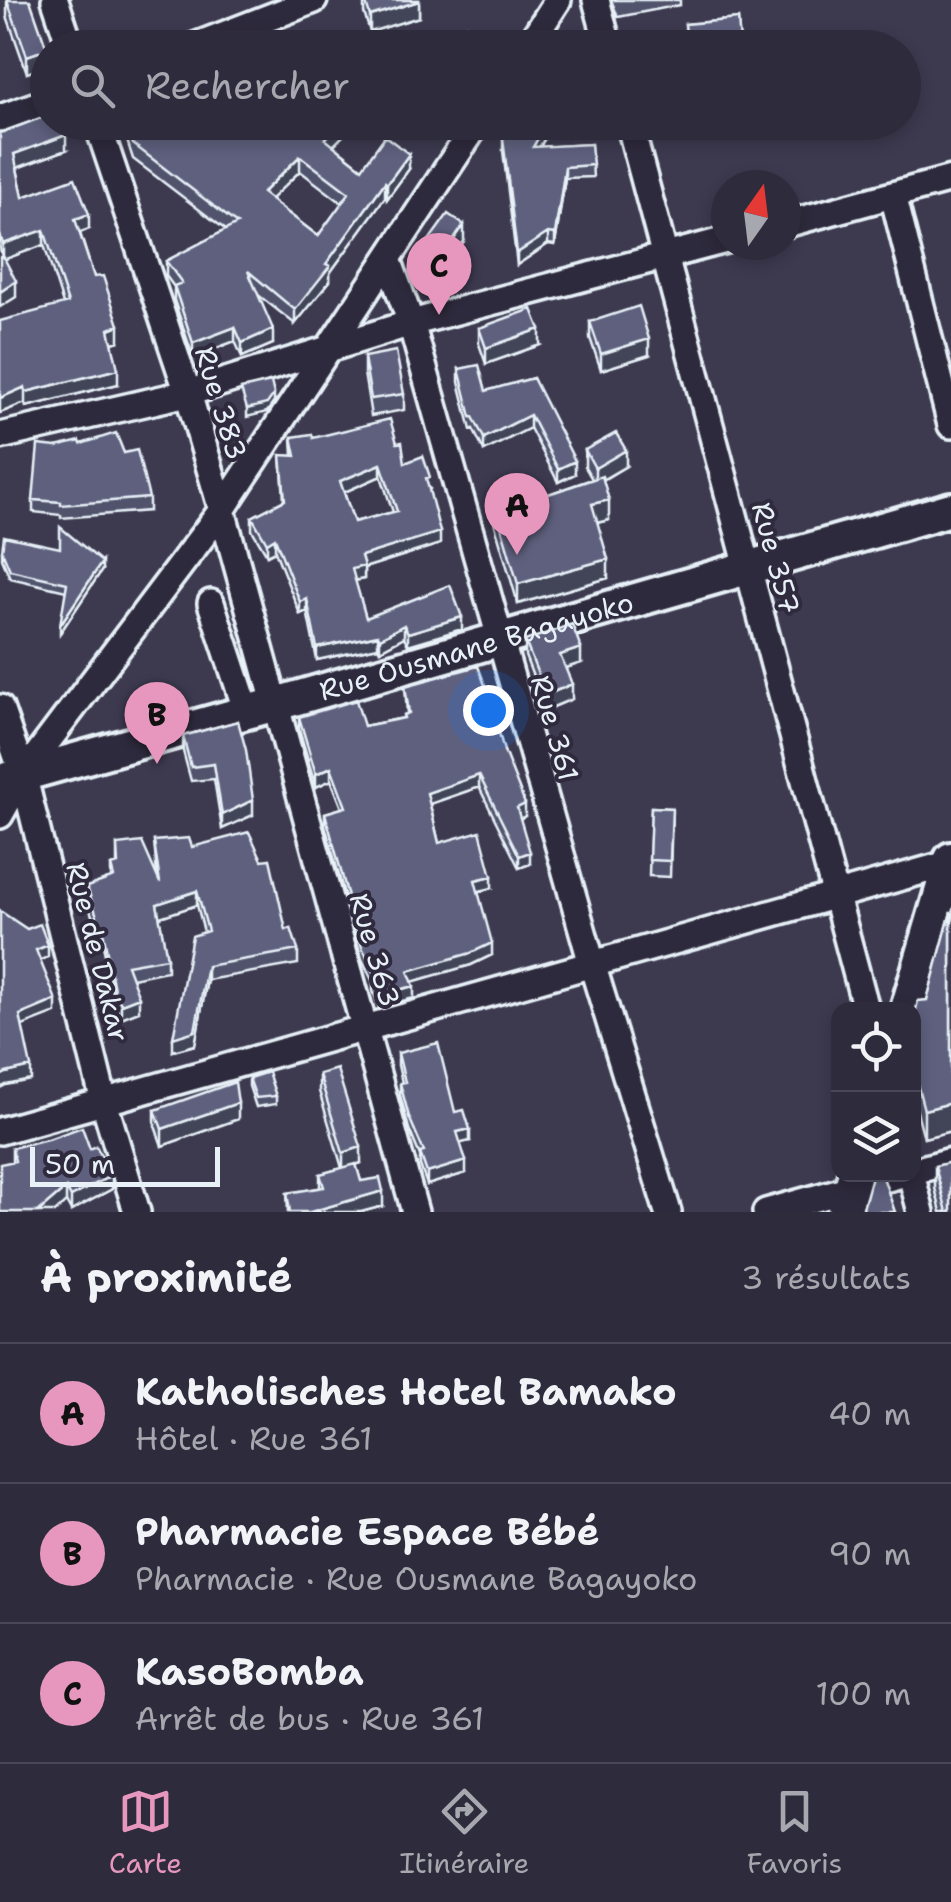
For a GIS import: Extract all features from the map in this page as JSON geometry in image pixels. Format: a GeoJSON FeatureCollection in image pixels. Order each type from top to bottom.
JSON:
{"type":"FeatureCollection","features":[{"type":"Feature","properties":{"kind":"main road","name":"Rue Ousmane Bagayoko"},"geometry":{"type":"LineString","coordinates":[[12,778],[951,509]]}},
{"type":"Feature","properties":{"kind":"main road"},"geometry":{"type":"LineString","coordinates":[[909,1002],[951,862]]}},
{"type":"Feature","properties":{"kind":"street"},"geometry":{"type":"LineString","coordinates":[[55,0],[65,30]]}},
{"type":"Feature","properties":{"kind":"street"},"geometry":{"type":"LineString","coordinates":[[236,30],[314,0]]}},
{"type":"Feature","properties":{"kind":"street"},"geometry":{"type":"LineString","coordinates":[[539,30],[558,0]]}},
{"type":"Feature","properties":{"kind":"street"},"geometry":{"type":"LineString","coordinates":[[596,0],[604,30]]}},
{"type":"Feature","properties":{"kind":"street"},"geometry":{"type":"LineString","coordinates":[[0,118],[30,107]]}},
{"type":"Feature","properties":{"kind":"street","name":"Rue 383"},"geometry":{"type":"LineString","coordinates":[[102,140],[188,394],[222,510],[262,708]]}},
{"type":"Feature","properties":{"kind":"street"},"geometry":{"type":"LineString","coordinates":[[0,815],[12,778],[222,510],[466,140]]}},
{"type":"Feature","properties":{"kind":"street","name":"Rue 357"},"geometry":{"type":"LineString","coordinates":[[634,140],[864,1002]]}},
{"type":"Feature","properties":{"kind":"street"},"geometry":{"type":"LineString","coordinates":[[801,220],[951,179]]}},
{"type":"Feature","properties":{"kind":"street"},"geometry":{"type":"LineString","coordinates":[[893,194],[951,426]]}},
{"type":"Feature","properties":{"kind":"street"},"geometry":{"type":"LineString","coordinates":[[0,436],[188,394],[411,323],[711,244]]}},
{"type":"Feature","properties":{"kind":"street","name":"Rue 361"},"geometry":{"type":"LineString","coordinates":[[388,258],[411,323],[592,964],[668,1212]]}},
{"type":"Feature","properties":{"kind":"street"},"geometry":{"type":"LineString","coordinates":[[211,603],[262,708]]}},
{"type":"Feature","properties":{"kind":"street","name":"Rue de Dakar"},"geometry":{"type":"LineString","coordinates":[[0,708],[12,778],[137,1212]]}},
{"type":"Feature","properties":{"kind":"street","name":"Rue 363"},"geometry":{"type":"LineString","coordinates":[[262,708],[366,1028],[415,1212]]}},
{"type":"Feature","properties":{"kind":"street"},"geometry":{"type":"LineString","coordinates":[[0,1131],[951,862]]}},
{"type":"Feature","properties":{"kind":"street"},"geometry":{"type":"LineString","coordinates":[[921,1170],[951,1161]]}},
{"type":"Feature","properties":{"kind":"street"},"geometry":{"type":"LineString","coordinates":[[766,1212],[879,1182]]}},
{"type":"Feature","properties":{"kind":"street"},"geometry":{"type":"LineString","coordinates":[[914,1182],[922,1212]]}},
{"type":"Feature","properties":{"kind":"building"},"geometry":{"type":"Polygon","coordinates":[[[7,0],[30,0],[40,30],[30,30],[27,56],[7,0]]]}},
{"type":"Feature","properties":{"kind":"building"},"geometry":{"type":"Polygon","coordinates":[[[365,0],[419,0],[419,1],[370,16],[365,0]]]}},
{"type":"Feature","properties":{"kind":"building"},"geometry":{"type":"Polygon","coordinates":[[[738,19],[739,30],[686,30],[685,24],[738,19]]]}},
{"type":"Feature","properties":{"kind":"building"},"geometry":{"type":"Polygon","coordinates":[[[30,122],[30,140],[52,140],[14,154],[23,197],[75,178],[89,214],[75,219],[94,277],[103,276],[119,325],[109,329],[118,369],[26,392],[25,387],[0,398],[0,321],[68,303],[44,230],[3,244],[1,133],[30,122]]]}},
{"type":"Feature","properties":{"kind":"building"},"geometry":{"type":"Polygon","coordinates":[[[132,140],[326,140],[362,168],[382,140],[390,140],[409,154],[295,310],[248,271],[273,329],[242,343],[235,327],[193,343],[174,286],[182,283],[166,261],[237,224],[132,140]],[[300,156],[262,193],[318,236],[349,193],[300,156]]]}},
{"type":"Feature","properties":{"kind":"building"},"geometry":{"type":"Polygon","coordinates":[[[503,140],[537,140],[533,147],[591,144],[593,165],[565,167],[555,234],[548,233],[517,253],[503,140]]]}},
{"type":"Feature","properties":{"kind":"building"},"geometry":{"type":"Polygon","coordinates":[[[448,214],[464,225],[441,258],[425,246],[448,214]]]}},
{"type":"Feature","properties":{"kind":"building"},"geometry":{"type":"Polygon","coordinates":[[[3,256],[16,281],[0,292],[0,257],[3,256]]]}},
{"type":"Feature","properties":{"kind":"building"},"geometry":{"type":"Polygon","coordinates":[[[639,306],[649,339],[601,354],[590,322],[639,306]]]}},
{"type":"Feature","properties":{"kind":"building"},"geometry":{"type":"Polygon","coordinates":[[[532,309],[540,329],[486,348],[479,328],[532,309]]]}},
{"type":"Feature","properties":{"kind":"building"},"geometry":{"type":"Polygon","coordinates":[[[396,351],[404,394],[371,399],[364,357],[396,351]]]}},
{"type":"Feature","properties":{"kind":"building"},"geometry":{"type":"Polygon","coordinates":[[[479,365],[486,391],[533,378],[575,461],[558,469],[530,415],[484,438],[471,417],[459,369],[479,365]]]}},
{"type":"Feature","properties":{"kind":"building"},"geometry":{"type":"Polygon","coordinates":[[[271,382],[274,394],[267,404],[247,409],[241,389],[271,382]]]}},
{"type":"Feature","properties":{"kind":"building"},"geometry":{"type":"Polygon","coordinates":[[[390,419],[397,443],[402,442],[405,463],[423,456],[430,477],[426,478],[440,532],[361,556],[364,566],[352,569],[366,618],[450,585],[462,617],[408,633],[404,625],[380,638],[378,635],[317,648],[307,599],[300,602],[275,538],[267,543],[252,517],[285,500],[281,455],[296,456],[292,437],[312,434],[313,438],[390,419]],[[381,464],[340,481],[354,522],[397,511],[381,464]]]}},
{"type":"Feature","properties":{"kind":"building"},"geometry":{"type":"Polygon","coordinates":[[[116,433],[124,453],[137,450],[149,498],[61,505],[33,500],[38,445],[56,447],[80,441],[81,444],[116,433]]]}},
{"type":"Feature","properties":{"kind":"building"},"geometry":{"type":"Polygon","coordinates":[[[616,433],[626,450],[595,468],[585,450],[616,433]]]}},
{"type":"Feature","properties":{"kind":"building"},"geometry":{"type":"Polygon","coordinates":[[[602,476],[609,500],[592,504],[608,559],[518,584],[492,495],[518,488],[522,503],[602,476]]]}},
{"type":"Feature","properties":{"kind":"building"},"geometry":{"type":"Polygon","coordinates":[[[60,527],[102,562],[60,625],[67,583],[10,570],[2,551],[4,536],[60,548],[60,527]]]}},
{"type":"Feature","properties":{"kind":"building"},"geometry":{"type":"Polygon","coordinates":[[[572,624],[581,648],[560,655],[572,684],[546,695],[525,641],[572,624]]]}},
{"type":"Feature","properties":{"kind":"building"},"geometry":{"type":"Polygon","coordinates":[[[478,666],[525,804],[517,808],[530,852],[519,856],[479,775],[427,793],[439,843],[480,831],[492,876],[475,880],[492,943],[408,971],[414,986],[379,995],[325,813],[346,807],[331,767],[316,774],[299,717],[356,700],[364,726],[404,718],[409,713],[405,686],[478,666]]]}},
{"type":"Feature","properties":{"kind":"building"},"geometry":{"type":"Polygon","coordinates":[[[238,721],[253,800],[222,815],[214,764],[191,767],[183,736],[238,721]]]}},
{"type":"Feature","properties":{"kind":"building"},"geometry":{"type":"Polygon","coordinates":[[[651,807],[672,808],[670,861],[649,860],[651,807]]]}},
{"type":"Feature","properties":{"kind":"building"},"geometry":{"type":"Polygon","coordinates":[[[249,832],[262,860],[270,859],[286,930],[291,928],[298,950],[207,966],[195,1031],[173,1038],[192,936],[208,931],[197,891],[157,904],[167,958],[127,965],[139,997],[121,1004],[114,990],[102,925],[87,887],[114,877],[111,866],[118,864],[117,845],[142,842],[160,883],[154,841],[189,838],[192,847],[249,832]]]}},
{"type":"Feature","properties":{"kind":"building"},"geometry":{"type":"Polygon","coordinates":[[[0,911],[27,929],[40,924],[48,945],[36,950],[56,1000],[20,1015],[31,1067],[0,1076],[0,911]]]}},
{"type":"Feature","properties":{"kind":"building"},"geometry":{"type":"Polygon","coordinates":[[[951,912],[951,1103],[924,1110],[921,1002],[918,1002],[927,1000],[951,912]]]}},
{"type":"Feature","properties":{"kind":"building"},"geometry":{"type":"Polygon","coordinates":[[[438,1043],[455,1112],[464,1110],[470,1129],[457,1132],[466,1161],[427,1173],[420,1153],[424,1152],[400,1083],[405,1082],[398,1053],[438,1043]]]}},
{"type":"Feature","properties":{"kind":"building"},"geometry":{"type":"Polygon","coordinates":[[[337,1069],[361,1147],[343,1153],[319,1074],[337,1069]]]}},
{"type":"Feature","properties":{"kind":"building"},"geometry":{"type":"Polygon","coordinates":[[[268,1072],[276,1096],[256,1098],[249,1078],[268,1072]]]}},
{"type":"Feature","properties":{"kind":"building"},"geometry":{"type":"Polygon","coordinates":[[[235,1082],[238,1103],[162,1129],[155,1110],[235,1082]]]}},
{"type":"Feature","properties":{"kind":"building"},"geometry":{"type":"Polygon","coordinates":[[[82,1127],[90,1149],[96,1146],[112,1175],[71,1197],[66,1188],[38,1212],[0,1212],[0,1164],[15,1161],[12,1148],[82,1127]]]}},
{"type":"Feature","properties":{"kind":"building"},"geometry":{"type":"Polygon","coordinates":[[[951,1162],[951,1212],[947,1212],[935,1166],[951,1162]]]}},
{"type":"Feature","properties":{"kind":"building"},"geometry":{"type":"Polygon","coordinates":[[[356,1164],[361,1181],[380,1178],[383,1191],[310,1212],[290,1212],[287,1193],[324,1187],[320,1174],[356,1164]]]}},
{"type":"Feature","properties":{"kind":"building"},"geometry":{"type":"Polygon","coordinates":[[[870,1182],[885,1182],[895,1212],[862,1212],[870,1182]]]}},
{"type":"Feature","properties":{"kind":"place","name":"KasoBomba"},"geometry":{"type":"Point","coordinates":[439,315]}},
{"type":"Feature","properties":{"kind":"place","name":"Katholisches Hotel Bamako"},"geometry":{"type":"Point","coordinates":[517,555]}},
{"type":"Feature","properties":{"kind":"place","name":"Pharmacie Espace Bébé"},"geometry":{"type":"Point","coordinates":[157,764]}}]}
